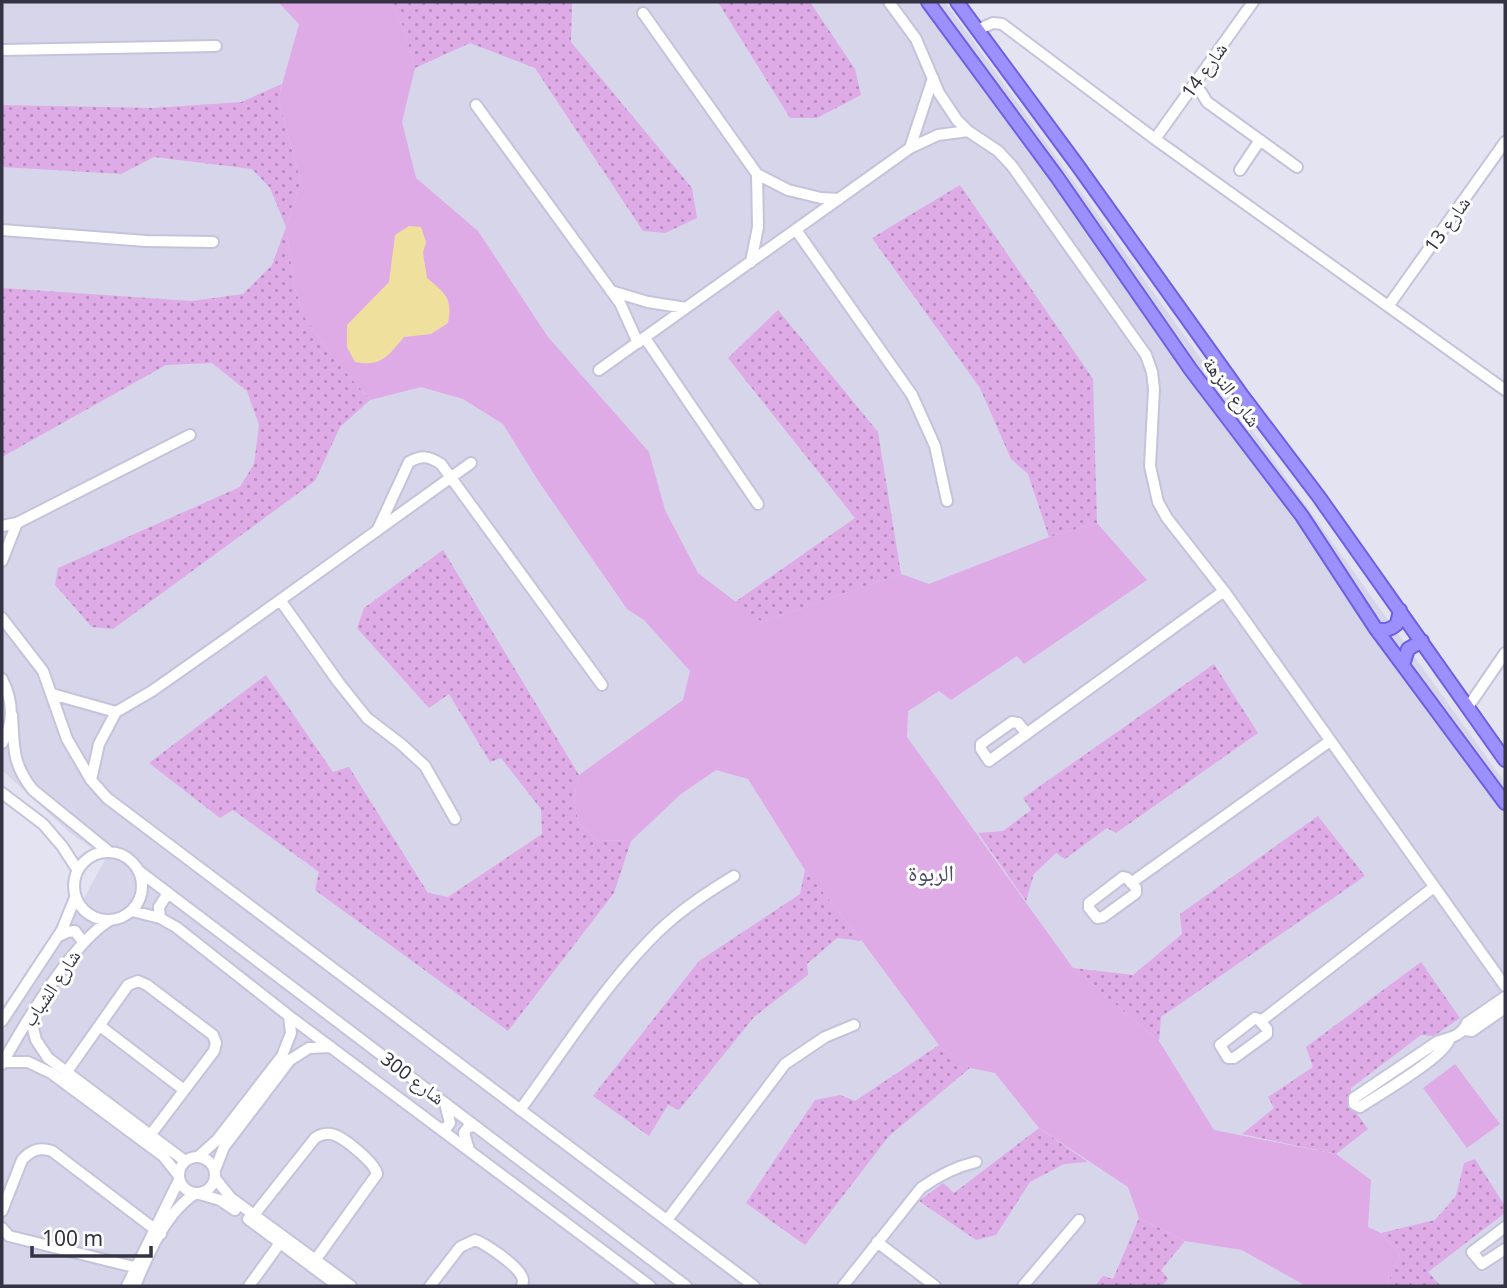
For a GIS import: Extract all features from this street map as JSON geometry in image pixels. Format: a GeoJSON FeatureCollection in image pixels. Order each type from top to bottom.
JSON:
{"type":"FeatureCollection","features":[{"type":"Feature","properties":{"kind":"main road","name":"شارع النزهة"},"geometry":{"type":"LineString","coordinates":[[928,2],[1208,392],[1302,516],[1376,629],[1505,803]]}},
{"type":"Feature","properties":{"kind":"main road","name":"شارع النزهة"},"geometry":{"type":"LineString","coordinates":[[957,2],[1079,166],[1241,394],[1319,497],[1505,760]]}},
{"type":"Feature","properties":{"kind":"main road"},"geometry":{"type":"LineString","coordinates":[[973,64],[984,64],[992,51]]}},
{"type":"Feature","properties":{"kind":"main road"},"geometry":{"type":"LineString","coordinates":[[996,95],[996,90],[1004,82],[1014,82]]}},
{"type":"Feature","properties":{"kind":"main road"},"geometry":{"type":"LineString","coordinates":[[1376,629],[1384,631],[1397,625],[1400,610]]}},
{"type":"Feature","properties":{"kind":"main road"},"geometry":{"type":"LineString","coordinates":[[1403,665],[1408,649],[1422,641]]}},
{"type":"Feature","properties":{"kind":"street"},"geometry":{"type":"LineString","coordinates":[[889,2],[916,39],[947,107],[968,131],[998,151],[1012,166],[1146,355],[1154,389],[1150,466],[1158,502],[1167,518],[1224,591],[1505,986]]}},
{"type":"Feature","properties":{"kind":"street","name":"شارع 14"},"geometry":{"type":"LineString","coordinates":[[1155,139],[1253,2]]}},
{"type":"Feature","properties":{"kind":"street"},"geometry":{"type":"LineString","coordinates":[[643,13],[757,174],[796,192],[839,199]]}},
{"type":"Feature","properties":{"kind":"street"},"geometry":{"type":"LineString","coordinates":[[976,30],[993,23],[1002,24],[1155,139],[1505,390]]}},
{"type":"Feature","properties":{"kind":"street"},"geometry":{"type":"LineString","coordinates":[[2,50],[216,46]]}},
{"type":"Feature","properties":{"kind":"street"},"geometry":{"type":"LineString","coordinates":[[910,148],[933,78]]}},
{"type":"Feature","properties":{"kind":"street"},"geometry":{"type":"LineString","coordinates":[[1189,92],[1195,101],[1208,102],[1297,167]]}},
{"type":"Feature","properties":{"kind":"street"},"geometry":{"type":"LineString","coordinates":[[477,105],[611,291],[641,341],[758,504]]}},
{"type":"Feature","properties":{"kind":"street"},"geometry":{"type":"LineString","coordinates":[[599,370],[910,148],[938,135],[968,131]]}},
{"type":"Feature","properties":{"kind":"street"},"geometry":{"type":"LineString","coordinates":[[1240,170],[1260,140]]}},
{"type":"Feature","properties":{"kind":"street","name":"شارع 13"},"geometry":{"type":"LineString","coordinates":[[1389,305],[1505,142]]}},
{"type":"Feature","properties":{"kind":"street"},"geometry":{"type":"LineString","coordinates":[[751,262],[758,227],[757,174]]}},
{"type":"Feature","properties":{"kind":"street"},"geometry":{"type":"LineString","coordinates":[[2,230],[146,241],[213,242]]}},
{"type":"Feature","properties":{"kind":"street"},"geometry":{"type":"LineString","coordinates":[[796,230],[912,395],[935,446],[947,501]]}},
{"type":"Feature","properties":{"kind":"street"},"geometry":{"type":"LineString","coordinates":[[611,291],[686,309]]}},
{"type":"Feature","properties":{"kind":"street"},"geometry":{"type":"LineString","coordinates":[[2,526],[17,523],[190,435]]}},
{"type":"Feature","properties":{"kind":"street"},"geometry":{"type":"LineString","coordinates":[[377,532],[409,462],[420,456],[431,457],[452,477],[603,685]]}},
{"type":"Feature","properties":{"kind":"street"},"geometry":{"type":"LineString","coordinates":[[91,780],[99,744],[116,712],[152,691],[471,463]]}},
{"type":"Feature","properties":{"kind":"street"},"geometry":{"type":"LineString","coordinates":[[2,561],[17,523]]}},
{"type":"Feature","properties":{"kind":"street"},"geometry":{"type":"LineString","coordinates":[[1027,734],[1224,591]]}},
{"type":"Feature","properties":{"kind":"street"},"geometry":{"type":"LineString","coordinates":[[280,600],[367,718],[425,766],[455,818]]}},
{"type":"Feature","properties":{"kind":"street"},"geometry":{"type":"LineString","coordinates":[[2,618],[43,671],[67,739],[91,780],[107,798],[754,1286]]}},
{"type":"Feature","properties":{"kind":"street"},"geometry":{"type":"LineString","coordinates":[[1468,707],[1505,653]]}},
{"type":"Feature","properties":{"kind":"street"},"geometry":{"type":"LineString","coordinates":[[2,679],[11,700],[13,749],[23,778],[33,790],[108,851],[129,859],[139,871],[141,896],[132,911],[110,920],[101,920],[85,912],[75,898],[73,884],[77,869],[90,856],[108,851]]}},
{"type":"Feature","properties":{"kind":"street"},"geometry":{"type":"LineString","coordinates":[[52,694],[116,712]]}},
{"type":"Feature","properties":{"kind":"street"},"geometry":{"type":"LineString","coordinates":[[2,743],[9,730],[12,715]]}},
{"type":"Feature","properties":{"kind":"street"},"geometry":{"type":"LineString","coordinates":[[1131,883],[1329,741]]}},
{"type":"Feature","properties":{"kind":"street"},"geometry":{"type":"LineString","coordinates":[[2,793],[43,824],[62,845],[77,869]]}},
{"type":"Feature","properties":{"kind":"street","name":"شارع 300"},"geometry":{"type":"LineString","coordinates":[[139,871],[686,1286]]}},
{"type":"Feature","properties":{"kind":"street"},"geometry":{"type":"LineString","coordinates":[[520,1110],[625,967],[675,916],[734,876]]}},
{"type":"Feature","properties":{"kind":"street"},"geometry":{"type":"LineString","coordinates":[[1261,1021],[1434,887]]}},
{"type":"Feature","properties":{"kind":"street"},"geometry":{"type":"LineString","coordinates":[[160,918],[159,907],[168,893]]}},
{"type":"Feature","properties":{"kind":"street","name":"شارع الشباب"},"geometry":{"type":"LineString","coordinates":[[2,1021],[58,937],[75,898]]}},
{"type":"Feature","properties":{"kind":"street","name":"شارع 300"},"geometry":{"type":"LineString","coordinates":[[132,911],[160,918],[176,927],[289,1016],[650,1286]]}},
{"type":"Feature","properties":{"kind":"street","name":"شارع الشباب"},"geometry":{"type":"LineString","coordinates":[[2,1063],[30,1017],[83,942],[110,920]]}},
{"type":"Feature","properties":{"kind":"street"},"geometry":{"type":"LineString","coordinates":[[58,937],[75,931],[83,942]]}},
{"type":"Feature","properties":{"kind":"street"},"geometry":{"type":"LineString","coordinates":[[64,1076],[128,985],[138,981],[147,985],[215,1039],[214,1051],[148,1139]]}},
{"type":"Feature","properties":{"kind":"street"},"geometry":{"type":"LineString","coordinates":[[1396,1076],[1443,1051],[1449,1041],[1465,1030],[1467,1023],[1505,997]]}},
{"type":"Feature","properties":{"kind":"street"},"geometry":{"type":"LineString","coordinates":[[1465,1030],[1472,1031],[1505,1008]]}},
{"type":"Feature","properties":{"kind":"street"},"geometry":{"type":"LineString","coordinates":[[127,1286],[158,1231],[179,1178],[180,1168],[185,1161],[198,1157],[217,1140],[282,1056],[290,1041],[289,1016]]}},
{"type":"Feature","properties":{"kind":"street"},"geometry":{"type":"LineString","coordinates":[[30,1017],[41,1049],[64,1076],[148,1139],[185,1161]]}},
{"type":"Feature","properties":{"kind":"street"},"geometry":{"type":"LineString","coordinates":[[667,1220],[785,1064],[825,1037],[854,1025]]}},
{"type":"Feature","properties":{"kind":"street"},"geometry":{"type":"LineString","coordinates":[[100,1026],[184,1090]]}},
{"type":"Feature","properties":{"kind":"street"},"geometry":{"type":"LineString","coordinates":[[290,1041],[297,1044],[302,1051]]}},
{"type":"Feature","properties":{"kind":"street"},"geometry":{"type":"LineString","coordinates":[[158,1231],[181,1205],[196,1193],[209,1189],[224,1147],[290,1060],[302,1051],[320,1046],[331,1047]]}},
{"type":"Feature","properties":{"kind":"street"},"geometry":{"type":"LineString","coordinates":[[2,1063],[28,1062],[64,1076]]}},
{"type":"Feature","properties":{"kind":"street"},"geometry":{"type":"LineString","coordinates":[[441,1129],[447,1127],[450,1122],[445,1103]]}},
{"type":"Feature","properties":{"kind":"street"},"geometry":{"type":"LineString","coordinates":[[469,1150],[464,1133],[468,1127],[475,1126]]}},
{"type":"Feature","properties":{"kind":"street"},"geometry":{"type":"LineString","coordinates":[[252,1218],[315,1138],[326,1134],[339,1136],[374,1165],[377,1174],[313,1263]]}},
{"type":"Feature","properties":{"kind":"street"},"geometry":{"type":"LineString","coordinates":[[148,1139],[187,1190],[227,1204],[252,1218],[313,1263],[338,1286]]}},
{"type":"Feature","properties":{"kind":"street"},"geometry":{"type":"LineString","coordinates":[[2,1211],[22,1160],[36,1150],[44,1149],[52,1151],[158,1231]]}},
{"type":"Feature","properties":{"kind":"street"},"geometry":{"type":"LineString","coordinates":[[198,1157],[207,1160],[226,1194],[280,1243],[351,1286]]}},
{"type":"Feature","properties":{"kind":"street"},"geometry":{"type":"LineString","coordinates":[[843,1286],[921,1188],[947,1171],[976,1162]]}},
{"type":"Feature","properties":{"kind":"street"},"geometry":{"type":"LineString","coordinates":[[1023,1286],[1079,1220]]}},
{"type":"Feature","properties":{"kind":"street"},"geometry":{"type":"LineString","coordinates":[[1505,1227],[1472,1252],[1482,1264],[1505,1249]]}},
{"type":"Feature","properties":{"kind":"street"},"geometry":{"type":"LineString","coordinates":[[2,1228],[9,1236],[138,1268]]}},
{"type":"Feature","properties":{"kind":"street"},"geometry":{"type":"LineString","coordinates":[[430,1286],[460,1247],[475,1240],[485,1244],[520,1272],[522,1286]]}},
{"type":"Feature","properties":{"kind":"street"},"geometry":{"type":"LineString","coordinates":[[877,1242],[935,1286]]}},
{"type":"Feature","properties":{"kind":"street"},"geometry":{"type":"LineString","coordinates":[[249,1286],[280,1243]]}},
{"type":"Feature","properties":{"kind":"street"},"geometry":{"type":"LineString","coordinates":[[135,1286],[138,1268]]}},
{"type":"Feature","properties":{"kind":"shaded area"},"geometry":{"type":"Polygon","coordinates":[[[2,2],[945,2],[1505,783],[1505,1286],[2,1286],[2,1033],[61,940],[106,858],[69,832],[2,770],[2,2]]]}},
{"type":"Feature","properties":{"kind":"shaded area"},"geometry":{"type":"Polygon","coordinates":[[[278,2],[390,2],[404,28],[415,68],[402,122],[416,178],[478,231],[548,337],[649,452],[665,510],[698,573],[762,622],[901,574],[929,584],[1049,537],[1097,523],[1147,580],[1024,664],[1017,656],[951,700],[939,691],[908,711],[907,737],[1073,968],[1159,1041],[1214,1130],[1336,1154],[1371,1180],[1368,1227],[1381,1233],[1400,1254],[1387,1286],[1306,1286],[1242,1250],[1185,1241],[1139,1218],[1128,1187],[1039,1128],[995,1073],[970,1068],[939,1045],[805,870],[748,779],[716,770],[681,794],[631,841],[596,840],[578,822],[574,798],[579,775],[683,700],[690,671],[644,620],[627,609],[539,482],[503,424],[463,399],[421,387],[370,400],[334,359],[305,318],[294,286],[286,227],[301,182],[278,99],[299,24],[278,2]]]}},
{"type":"Feature","properties":{"kind":"shaded area"},"geometry":{"type":"Polygon","coordinates":[[[390,2],[572,2],[571,42],[692,188],[697,218],[665,233],[643,231],[535,68],[470,43],[415,68],[404,28],[390,2]]]}},
{"type":"Feature","properties":{"kind":"shaded area"},"geometry":{"type":"Polygon","coordinates":[[[718,2],[810,2],[855,69],[861,95],[817,118],[790,118],[718,2]]]}},
{"type":"Feature","properties":{"kind":"shaded area"},"geometry":{"type":"Polygon","coordinates":[[[282,84],[278,99],[301,182],[286,227],[270,188],[252,169],[154,157],[121,174],[2,167],[2,105],[154,108],[241,102],[282,84]]]}},
{"type":"Feature","properties":{"kind":"shaded area"},"geometry":{"type":"Polygon","coordinates":[[[960,185],[1093,379],[1097,523],[1049,537],[1028,474],[1011,459],[980,388],[872,238],[960,185]]]}},
{"type":"Feature","properties":{"kind":"shaded area"},"geometry":{"type":"Polygon","coordinates":[[[409,226],[421,227],[426,242],[423,253],[427,278],[446,297],[449,308],[448,323],[431,334],[404,337],[389,355],[378,361],[355,362],[347,347],[347,325],[389,282],[395,235],[409,226]]]}},
{"type":"Feature","properties":{"kind":"shaded area"},"geometry":{"type":"Polygon","coordinates":[[[286,227],[294,286],[305,318],[334,359],[370,400],[340,427],[315,481],[113,629],[92,627],[55,585],[58,568],[240,487],[254,464],[259,425],[247,391],[212,363],[166,365],[2,457],[2,288],[192,301],[243,294],[272,265],[286,227]]]}},
{"type":"Feature","properties":{"kind":"shaded area"},"geometry":{"type":"Polygon","coordinates":[[[778,310],[878,432],[901,574],[762,622],[735,602],[855,518],[728,358],[778,310]]]}},
{"type":"Feature","properties":{"kind":"shaded area"},"geometry":{"type":"Polygon","coordinates":[[[443,550],[579,775],[574,798],[578,822],[596,840],[631,841],[614,893],[508,1031],[315,890],[319,872],[233,810],[220,818],[149,763],[266,675],[333,772],[349,767],[428,893],[448,897],[542,834],[541,809],[501,758],[490,762],[449,694],[429,708],[357,628],[364,608],[443,550]]]}},
{"type":"Feature","properties":{"kind":"shaded area"},"geometry":{"type":"Polygon","coordinates":[[[1214,664],[1258,733],[1116,833],[1107,828],[1065,859],[1056,853],[1034,874],[1026,901],[978,833],[1003,831],[1031,810],[1023,798],[1214,664]]]}},
{"type":"Feature","properties":{"kind":"shaded area"},"geometry":{"type":"Polygon","coordinates":[[[1318,816],[1365,876],[1161,1017],[1159,1041],[1073,968],[1133,975],[1182,934],[1180,914],[1318,816]]]}},
{"type":"Feature","properties":{"kind":"shaded area"},"geometry":{"type":"Polygon","coordinates":[[[805,870],[862,941],[837,938],[807,964],[808,975],[754,1017],[679,1110],[668,1105],[649,1136],[593,1096],[699,961],[800,894],[805,870]]]}},
{"type":"Feature","properties":{"kind":"shaded area"},"geometry":{"type":"Polygon","coordinates":[[[1421,962],[1460,1018],[1434,1036],[1421,1035],[1351,1088],[1350,1104],[1368,1129],[1336,1154],[1242,1134],[1274,1108],[1268,1097],[1313,1067],[1306,1047],[1421,962]]]}},
{"type":"Feature","properties":{"kind":"shaded area"},"geometry":{"type":"Polygon","coordinates":[[[939,1045],[970,1068],[889,1136],[805,1245],[746,1203],[815,1100],[840,1095],[855,1101],[939,1045]]]}},
{"type":"Feature","properties":{"kind":"shaded area"},"geometry":{"type":"Polygon","coordinates":[[[1455,1064],[1500,1124],[1467,1148],[1423,1088],[1455,1064]]]}},
{"type":"Feature","properties":{"kind":"shaded area"},"geometry":{"type":"Polygon","coordinates":[[[1039,1128],[1088,1162],[1064,1164],[1030,1182],[996,1235],[976,1240],[919,1201],[943,1183],[954,1193],[1039,1128]]]}},
{"type":"Feature","properties":{"kind":"shaded area"},"geometry":{"type":"Polygon","coordinates":[[[1475,1159],[1505,1206],[1505,1213],[1428,1272],[1441,1286],[1387,1286],[1400,1254],[1381,1233],[1435,1220],[1456,1196],[1464,1163],[1475,1159]]]}},
{"type":"Feature","properties":{"kind":"shaded area"},"geometry":{"type":"Polygon","coordinates":[[[1139,1218],[1185,1241],[1161,1270],[1168,1279],[1162,1286],[1095,1286],[1103,1276],[1113,1279],[1139,1218]]]}},
{"type":"Feature","properties":{"kind":"district","name":"الربوة"},"geometry":{"type":"Point","coordinates":[931,873]}}]}
